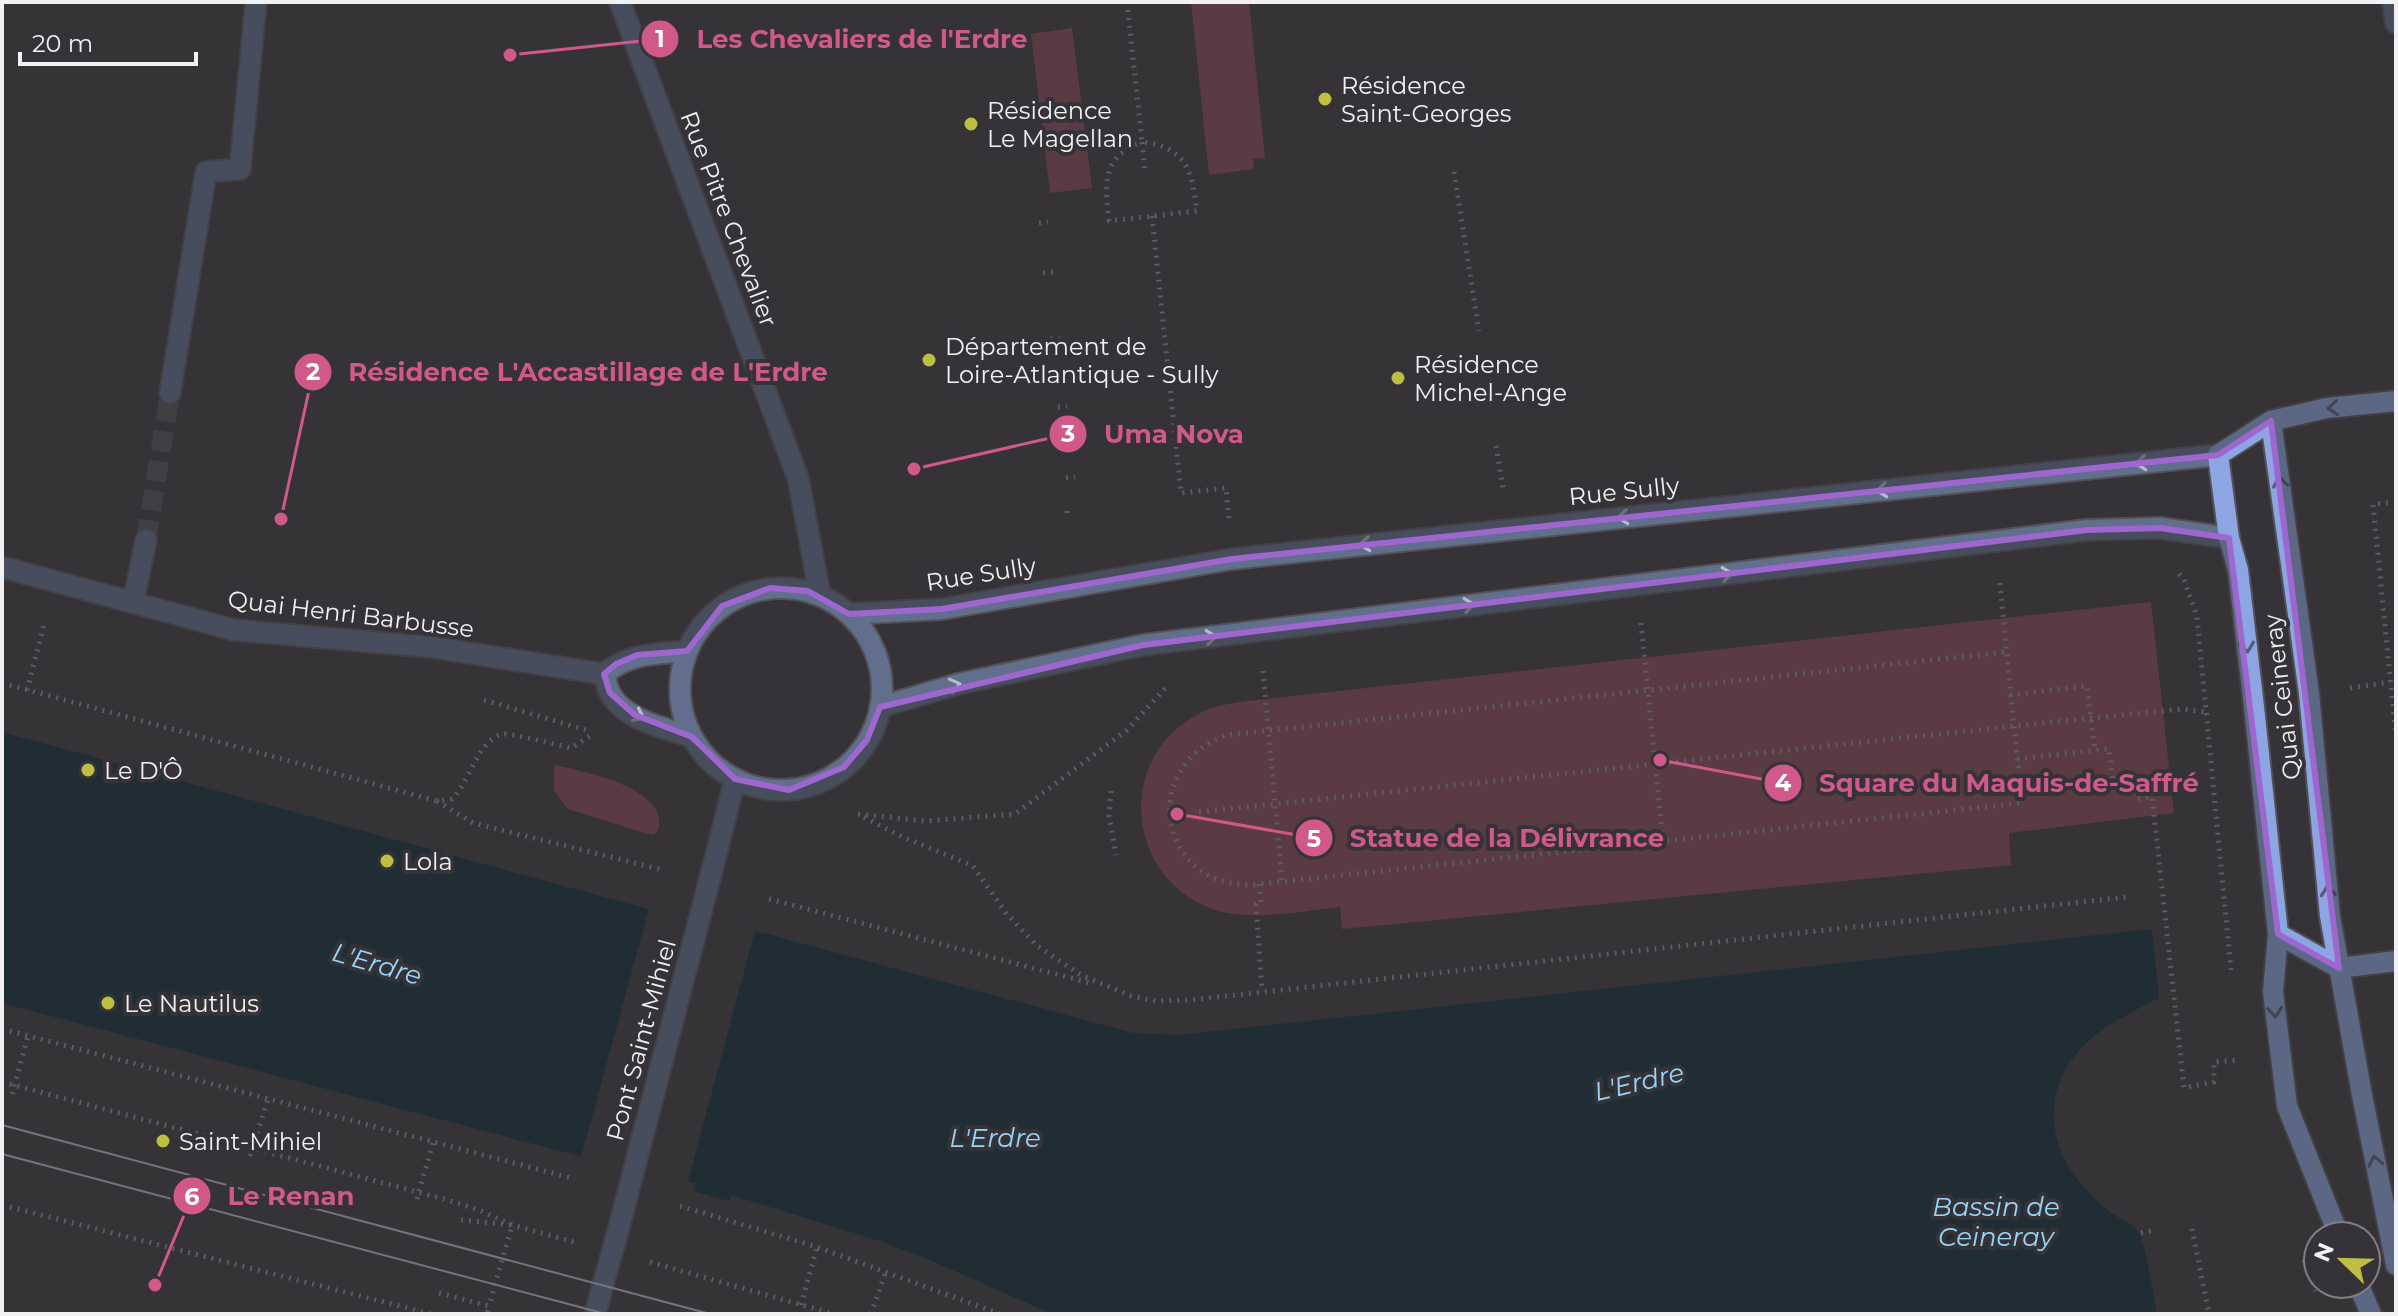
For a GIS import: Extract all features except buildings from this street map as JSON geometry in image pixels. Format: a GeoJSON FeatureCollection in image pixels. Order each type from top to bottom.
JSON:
{"type":"FeatureCollection","features":[{"type":"Feature","properties":{"kind":"main road","name":"Rue Sully"},"geometry":{"type":"LineString","coordinates":[[2218,455],[2271,421],[2327,408],[2396,401]]}},
{"type":"Feature","properties":{"kind":"main road","name":"Quai Ceineray"},"geometry":{"type":"LineString","coordinates":[[2271,421],[2309,693],[2330,916],[2396,1265]]}},
{"type":"Feature","properties":{"kind":"main road","name":"Quai Ceineray"},"geometry":{"type":"LineString","coordinates":[[2218,455],[2229,538],[2238,570],[2254,707],[2278,934],[2273,992],[2287,1106],[2333,1220]]}},
{"type":"Feature","properties":{"kind":"main road"},"geometry":{"type":"LineString","coordinates":[[2278,934],[2339,968],[2396,961]]}},
{"type":"Feature","properties":{"kind":"street"},"geometry":{"type":"LineString","coordinates":[[170,393],[206,172],[240,169],[256,2]]}},
{"type":"Feature","properties":{"kind":"street","name":"Rue Pitre Chevalier"},"geometry":{"type":"LineString","coordinates":[[620,2],[798,478],[820,595]]}},
{"type":"Feature","properties":{"kind":"street"},"geometry":{"type":"LineString","coordinates":[[2393,2],[2396,23]]}},
{"type":"Feature","properties":{"kind":"street","name":"Rue Sully"},"geometry":{"type":"LineString","coordinates":[[849,614],[942,609],[1232,559],[2218,455]]}},
{"type":"Feature","properties":{"kind":"street"},"geometry":{"type":"LineString","coordinates":[[880,707],[958,684],[1143,645],[2087,530],[2160,528],[2229,538]]}},
{"type":"Feature","properties":{"kind":"street"},"geometry":{"type":"LineString","coordinates":[[133,603],[146,540]]}},
{"type":"Feature","properties":{"kind":"street","name":"Quai Henri Barbusse"},"geometry":{"type":"LineString","coordinates":[[2,567],[234,630],[431,647],[604,674]]}},
{"type":"Feature","properties":{"kind":"street"},"geometry":{"type":"LineString","coordinates":[[783,587],[820,595],[849,614],[863,629],[877,656],[882,686],[873,729],[861,750],[844,767],[824,780],[802,788],[776,790],[755,786],[735,779],[711,762],[692,737],[684,719],[680,694],[687,651],[696,633],[713,614],[745,594],[783,587]]}},
{"type":"Feature","properties":{"kind":"street"},"geometry":{"type":"LineString","coordinates":[[687,651],[637,655],[616,664],[604,674],[610,693],[624,708],[648,721],[692,737]]}},
{"type":"Feature","properties":{"kind":"street","name":"Pont Saint-Mihiel"},"geometry":{"type":"LineString","coordinates":[[595,1314],[735,779]]}},
{"type":"Feature","properties":{"kind":"path"},"geometry":{"type":"LineString","coordinates":[[1127,2],[1145,174]]}},
{"type":"Feature","properties":{"kind":"path"},"geometry":{"type":"LineString","coordinates":[[1142,142],[1174,152],[1185,163],[1193,176],[1197,211],[1109,221],[1105,187],[1109,170],[1122,153],[1142,142]]}},
{"type":"Feature","properties":{"kind":"path"},"geometry":{"type":"LineString","coordinates":[[1454,172],[1479,331]]}},
{"type":"Feature","properties":{"kind":"path"},"geometry":{"type":"LineString","coordinates":[[1152,216],[1181,493],[1226,488],[1232,559]]}},
{"type":"Feature","properties":{"kind":"path"},"geometry":{"type":"LineString","coordinates":[[1039,223],[1048,222]]}},
{"type":"Feature","properties":{"kind":"path"},"geometry":{"type":"LineString","coordinates":[[1043,273],[1053,272]]}},
{"type":"Feature","properties":{"kind":"path"},"geometry":{"type":"LineString","coordinates":[[1051,339],[1060,338]]}},
{"type":"Feature","properties":{"kind":"path"},"geometry":{"type":"LineString","coordinates":[[1058,407],[1067,406]]}},
{"type":"Feature","properties":{"kind":"path"},"geometry":{"type":"LineString","coordinates":[[1066,478],[1075,477]]}},
{"type":"Feature","properties":{"kind":"path"},"geometry":{"type":"LineString","coordinates":[[2396,502],[2373,504],[2396,737]]}},
{"type":"Feature","properties":{"kind":"path"},"geometry":{"type":"LineString","coordinates":[[1067,511],[1068,519]]}},
{"type":"Feature","properties":{"kind":"path"},"geometry":{"type":"LineString","coordinates":[[1995,541],[2007,652],[2010,695],[2022,803],[1259,884],[1233,884],[1201,871],[1183,853],[1175,838],[1169,804],[1172,786],[1184,763],[1203,746],[1227,735],[2007,652]]}},
{"type":"Feature","properties":{"kind":"path"},"geometry":{"type":"LineString","coordinates":[[1637,585],[1663,841]]}},
{"type":"Feature","properties":{"kind":"path"},"geometry":{"type":"LineString","coordinates":[[27,690],[46,616]]}},
{"type":"Feature","properties":{"kind":"path"},"geometry":{"type":"LineString","coordinates":[[1259,631],[1282,881]]}},
{"type":"Feature","properties":{"kind":"path"},"geometry":{"type":"LineString","coordinates":[[1107,988],[1037,946],[1006,913],[973,866],[896,834],[858,814],[925,821],[1015,814],[1127,730],[1177,675]]}},
{"type":"Feature","properties":{"kind":"path"},"geometry":{"type":"LineString","coordinates":[[2,683],[437,801],[473,823],[659,869]]}},
{"type":"Feature","properties":{"kind":"path"},"geometry":{"type":"LineString","coordinates":[[2010,695],[2087,686],[2095,751]]}},
{"type":"Feature","properties":{"kind":"path"},"geometry":{"type":"LineString","coordinates":[[1199,812],[2090,718],[2183,709],[2204,712],[2254,707]]}},
{"type":"Feature","properties":{"kind":"path"},"geometry":{"type":"LineString","coordinates":[[437,801],[452,799],[464,786],[484,747],[502,734],[571,748],[594,733]]}},
{"type":"Feature","properties":{"kind":"path"},"geometry":{"type":"LineString","coordinates":[[2017,759],[2109,749],[2113,785],[2134,783],[2136,799],[2152,797],[2184,1088],[2214,1082],[2214,1062],[2240,1060]]}},
{"type":"Feature","properties":{"kind":"path"},"geometry":{"type":"LineString","coordinates":[[1111,791],[1109,816],[1116,855]]}},
{"type":"Feature","properties":{"kind":"path"},"geometry":{"type":"LineString","coordinates":[[1259,884],[1261,903],[1256,904],[1262,991]]}},
{"type":"Feature","properties":{"kind":"path"},"geometry":{"type":"LineString","coordinates":[[769,899],[1156,1001],[2126,897]]}},
{"type":"Feature","properties":{"kind":"path"},"geometry":{"type":"LineString","coordinates":[[2,1029],[575,1179]]}},
{"type":"Feature","properties":{"kind":"path"},"geometry":{"type":"LineString","coordinates":[[12,1094],[28,1036]]}},
{"type":"Feature","properties":{"kind":"path"},"geometry":{"type":"LineString","coordinates":[[2,1082],[251,1152],[479,1210],[512,1225]]}},
{"type":"Feature","properties":{"kind":"path"},"geometry":{"type":"LineString","coordinates":[[251,1152],[268,1099]]}},
{"type":"Feature","properties":{"kind":"path"},"geometry":{"type":"LineString","coordinates":[[418,1196],[433,1143]]}},
{"type":"Feature","properties":{"kind":"path"},"geometry":{"type":"LineString","coordinates":[[2,1205],[431,1314]]}},
{"type":"Feature","properties":{"kind":"path"},"geometry":{"type":"LineString","coordinates":[[680,1206],[817,1247],[1000,1314]]}},
{"type":"Feature","properties":{"kind":"path"},"geometry":{"type":"LineString","coordinates":[[461,1220],[512,1225],[834,1314]]}},
{"type":"Feature","properties":{"kind":"path"},"geometry":{"type":"LineString","coordinates":[[487,1314],[512,1225]]}},
{"type":"Feature","properties":{"kind":"path"},"geometry":{"type":"LineString","coordinates":[[2192,1229],[2209,1314]]}},
{"type":"Feature","properties":{"kind":"path"},"geometry":{"type":"LineString","coordinates":[[2141,1233],[2154,1230]]}},
{"type":"Feature","properties":{"kind":"path"},"geometry":{"type":"LineString","coordinates":[[801,1305],[817,1247]]}},
{"type":"Feature","properties":{"kind":"path"},"geometry":{"type":"LineString","coordinates":[[871,1314],[886,1271]]}},
{"type":"Feature","properties":{"kind":"path"},"geometry":{"type":"LineString","coordinates":[[439,1293],[489,1306]]}},
{"type":"Feature","properties":{"kind":"path"},"geometry":{"type":"LineString","coordinates":[[975,1314],[979,1304]]}},
{"type":"Feature","properties":{"kind":"highlighted area"},"geometry":{"type":"Polygon","coordinates":[[[2271,421],[2339,968],[2278,934],[2229,538],[2160,528],[2087,530],[1143,645],[880,707],[867,740],[844,767],[789,790],[735,779],[692,737],[635,715],[610,693],[604,674],[616,664],[637,655],[687,651],[722,606],[770,588],[808,591],[849,614],[942,609],[1232,559],[2218,455],[2271,421]]]}},
{"type":"Feature","properties":{"kind":"shaded area"},"geometry":{"type":"Polygon","coordinates":[[[1191,2],[1249,2],[1265,158],[1253,159],[1254,169],[1209,175],[1191,2]]]}},
{"type":"Feature","properties":{"kind":"shaded area"},"geometry":{"type":"Polygon","coordinates":[[[1072,28],[1092,188],[1050,193],[1031,34],[1072,28]]]}},
{"type":"Feature","properties":{"kind":"shaded area"},"geometry":{"type":"Polygon","coordinates":[[[2151,602],[2174,813],[2009,833],[2011,865],[1342,929],[1340,907],[1242,915],[1212,909],[1184,894],[1162,872],[1148,846],[1142,818],[1143,789],[1152,761],[1169,736],[1211,708],[1266,699],[2151,602]]]}},
{"type":"Feature","properties":{"kind":"shaded area"},"geometry":{"type":"Polygon","coordinates":[[[554,765],[604,778],[640,794],[653,805],[659,818],[657,833],[651,835],[568,809],[554,790],[554,765]]]}},
{"type":"Feature","properties":{"kind":"water","name":"L'Erdre"},"geometry":{"type":"Polygon","coordinates":[[[2,732],[648,909],[756,931],[1133,1033],[1179,1035],[2152,929],[2159,998],[2101,1031],[2083,1047],[2059,1083],[2054,1104],[2054,1124],[2068,1165],[2082,1185],[2105,1208],[2138,1231],[2157,1314],[1052,1314],[880,1241],[731,1195],[729,1201],[693,1191],[696,1183],[579,1156],[2,1003],[2,732]]]}},
{"type":"Feature","properties":{"kind":"pier"},"geometry":{"type":"Polygon","coordinates":[[[650,905],[756,927],[687,1185],[580,1161],[650,905]]]}},
{"type":"Feature","properties":{"kind":"tunnel"},"geometry":{"type":"LineString","coordinates":[[146,540],[170,393]]}},
{"type":"Feature","properties":{"kind":"tram line"},"geometry":{"type":"LineString","coordinates":[[2,1125],[710,1314]]}},
{"type":"Feature","properties":{"kind":"tram line"},"geometry":{"type":"LineString","coordinates":[[2,1154],[606,1314]]}},
{"type":"Feature","properties":{"kind":"place","name":"Les Chevaliers de l'Erdre"},"geometry":{"type":"Point","coordinates":[510,55]}},
{"type":"Feature","properties":{"kind":"place","name":"Résidence Saint-Georges"},"geometry":{"type":"Point","coordinates":[1325,99]}},
{"type":"Feature","properties":{"kind":"place","name":"Résidence Le Magellan"},"geometry":{"type":"Point","coordinates":[971,124]}},
{"type":"Feature","properties":{"kind":"place","name":"Département de Loire-Atlantique - Sully"},"geometry":{"type":"Point","coordinates":[929,360]}},
{"type":"Feature","properties":{"kind":"place","name":"Résidence Michel-Ange"},"geometry":{"type":"Point","coordinates":[1398,378]}},
{"type":"Feature","properties":{"kind":"place","name":"Uma Nova"},"geometry":{"type":"Point","coordinates":[914,469]}},
{"type":"Feature","properties":{"kind":"place","name":"Résidence L'Accastillage de L'Erdre"},"geometry":{"type":"Point","coordinates":[281,519]}},
{"type":"Feature","properties":{"kind":"place","name":"Square du Maquis-de-Saffré"},"geometry":{"type":"Point","coordinates":[1660,760]}},
{"type":"Feature","properties":{"kind":"place","name":"Le D'Ô"},"geometry":{"type":"Point","coordinates":[88,770]}},
{"type":"Feature","properties":{"kind":"place","name":"Statue de la Délivrance"},"geometry":{"type":"Point","coordinates":[1177,814]}},
{"type":"Feature","properties":{"kind":"place","name":"Lola"},"geometry":{"type":"Point","coordinates":[387,861]}},
{"type":"Feature","properties":{"kind":"place","name":"Le Nautilus"},"geometry":{"type":"Point","coordinates":[108,1003]}},
{"type":"Feature","properties":{"kind":"place","name":"Saint-Mihiel"},"geometry":{"type":"Point","coordinates":[163,1141]}},
{"type":"Feature","properties":{"kind":"place","name":"Le Renan"},"geometry":{"type":"Point","coordinates":[155,1285]}},
{"type":"Feature","properties":{"kind":"water label","name":"Bassin de Ceineray"},"geometry":{"type":"Point","coordinates":[1996,1222]}}]}
